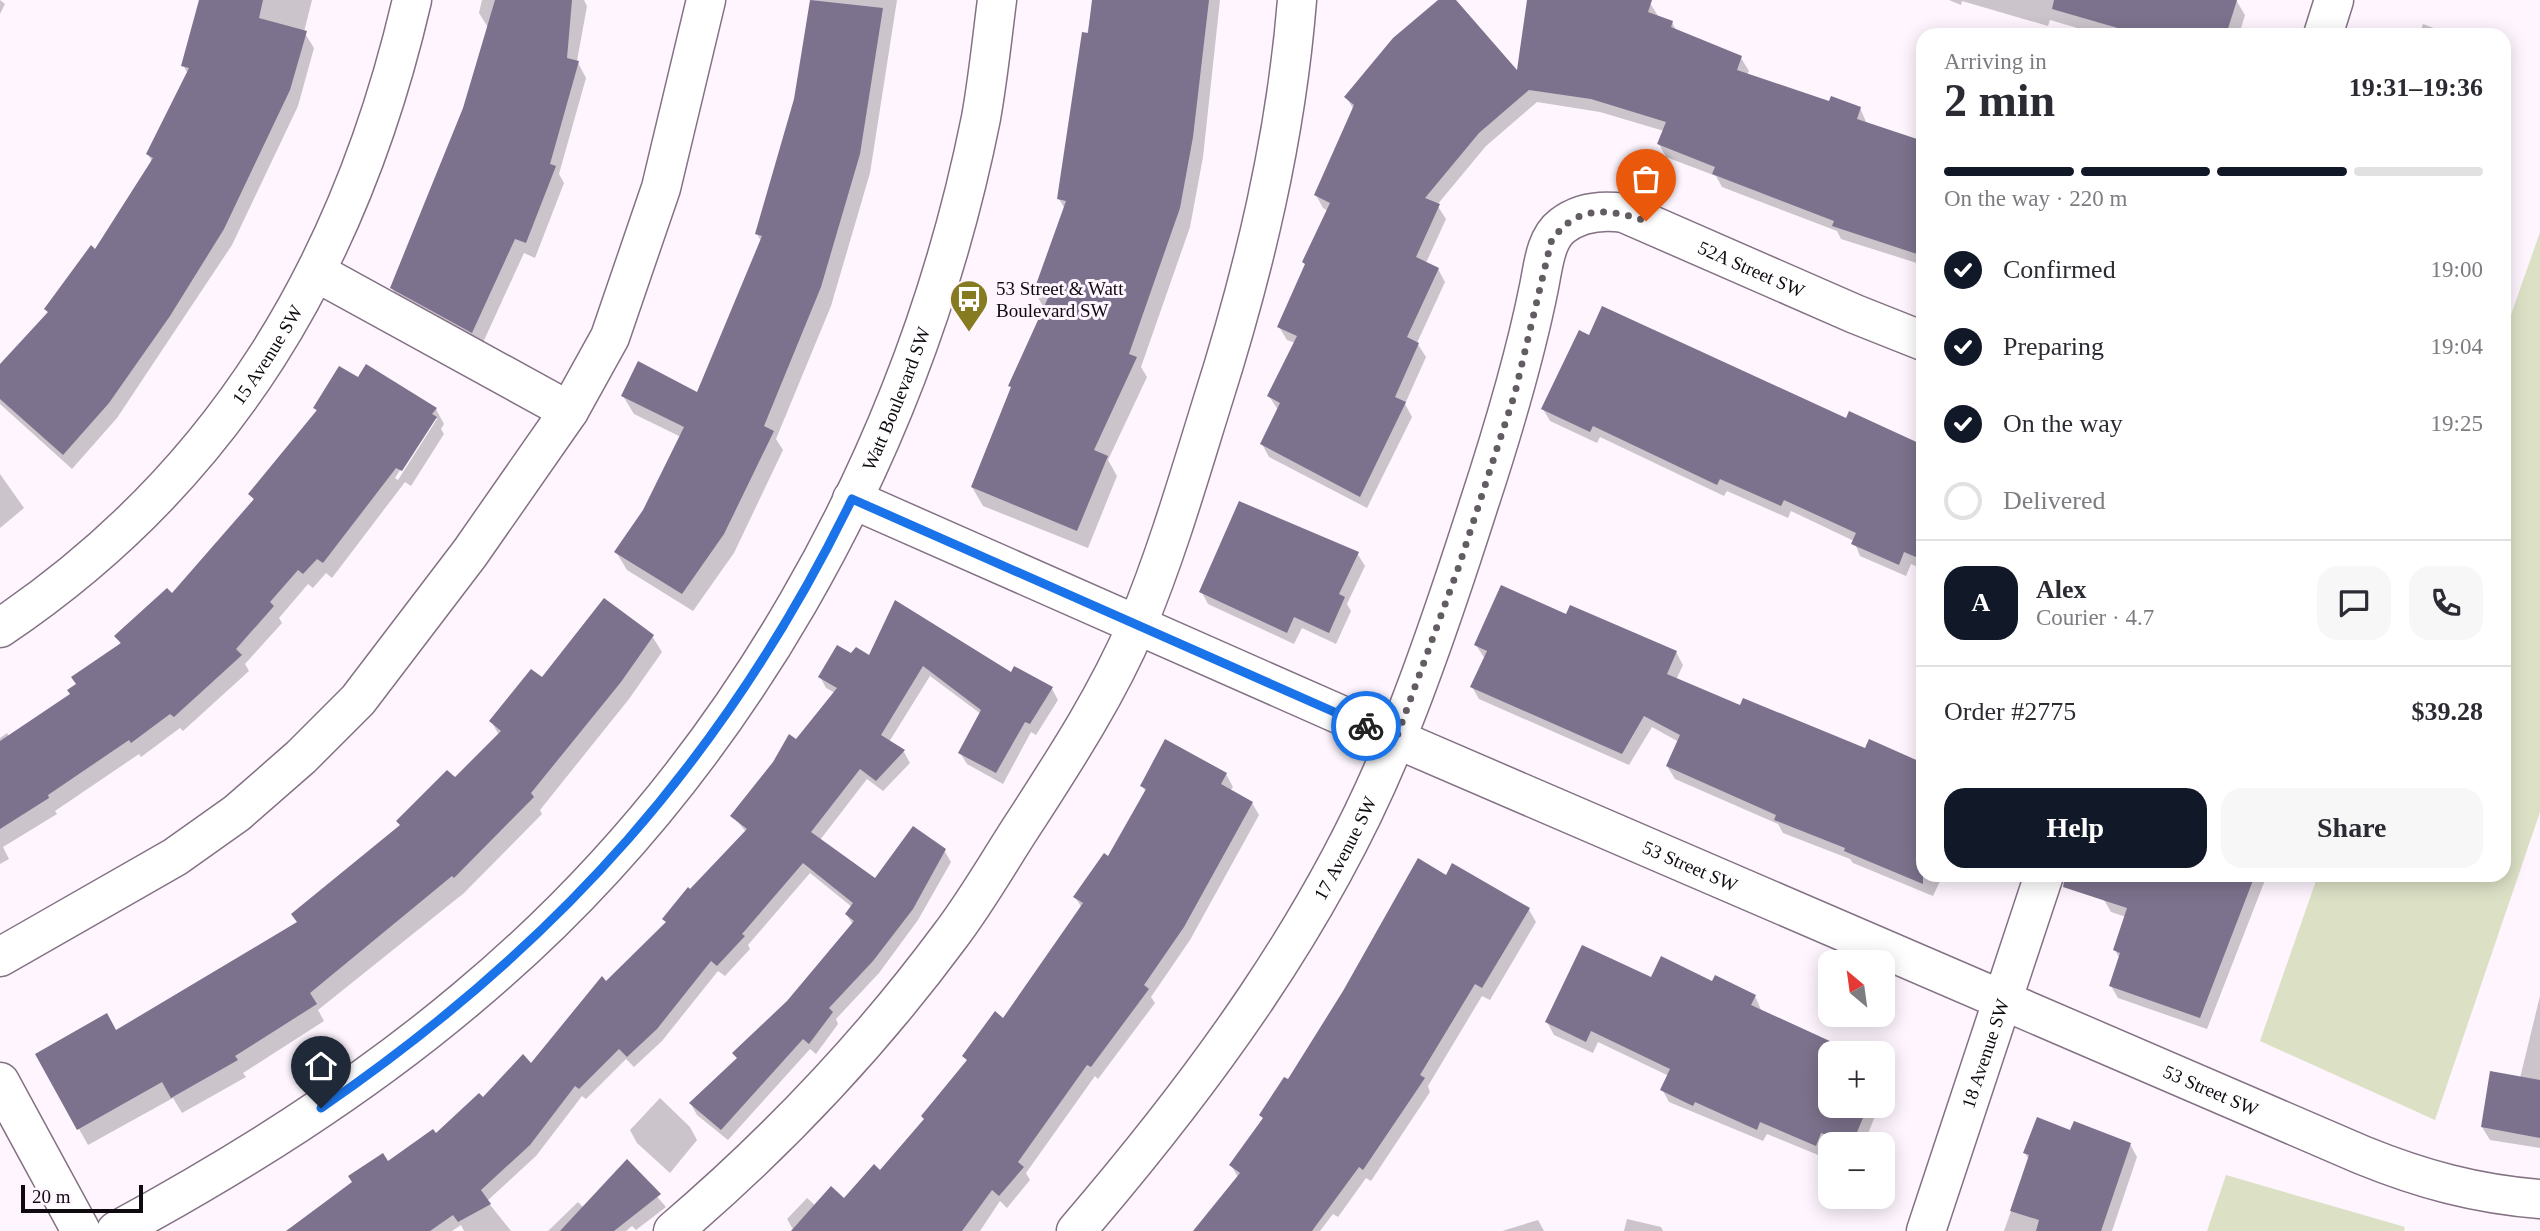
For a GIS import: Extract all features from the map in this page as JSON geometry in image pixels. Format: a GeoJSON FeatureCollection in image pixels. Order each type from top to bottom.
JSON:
{"type":"FeatureCollection","features":[{"type":"Feature","properties":{"kind":"street","name":"15 Avenue SW"},"geometry":{"type":"LineString","coordinates":[[0,628],[46,597],[148,507],[232,410],[271,353],[316,272],[363,169],[399,56],[412,0]]}},
{"type":"Feature","properties":{"kind":"street"},"geometry":{"type":"LineString","coordinates":[[0,957],[175,857],[237,813],[301,757],[358,700],[470,553],[569,411],[610,337],[661,188],[706,0]]}},
{"type":"Feature","properties":{"kind":"street","name":"Watt Boulevard SW"},"geometry":{"type":"LineString","coordinates":[[116,1231],[281,1135],[382,1066],[468,998],[565,909],[644,822],[723,722],[771,649],[852,499],[902,384],[932,305],[981,116],[997,0]]}},
{"type":"Feature","properties":{"kind":"street"},"geometry":{"type":"LineString","coordinates":[[673,1231],[824,1089],[951,935],[1072,748],[1137,626],[1178,514],[1244,305],[1269,202],[1292,55],[1297,0]]}},
{"type":"Feature","properties":{"kind":"street"},"geometry":{"type":"LineString","coordinates":[[2325,28],[2334,0]]}},
{"type":"Feature","properties":{"kind":"street","name":"52A Street SW"},"geometry":{"type":"LineString","coordinates":[[1578,217],[1595,211],[1624,213],[1916,338]]}},
{"type":"Feature","properties":{"kind":"street","name":"17 Avenue SW"},"geometry":{"type":"LineString","coordinates":[[1076,1231],[1188,1094],[1250,1007],[1338,861],[1396,739],[1459,566],[1515,393],[1545,258],[1560,227],[1578,217]]}},
{"type":"Feature","properties":{"kind":"street"},"geometry":{"type":"LineString","coordinates":[[316,272],[569,411]]}},
{"type":"Feature","properties":{"kind":"street","name":"53 Street SW"},"geometry":{"type":"LineString","coordinates":[[852,499],[1396,739],[2410,1174],[2487,1194],[2540,1199]]}},
{"type":"Feature","properties":{"kind":"street","name":"18 Avenue SW"},"geometry":{"type":"LineString","coordinates":[[1926,1231],[2042,882]]}},
{"type":"Feature","properties":{"kind":"street"},"geometry":{"type":"LineString","coordinates":[[0,1082],[80,1231]]}},
{"type":"Feature","properties":{"kind":"green space"},"geometry":{"type":"Polygon","coordinates":[[[2540,232],[2540,812],[2435,1120],[2260,1041],[2316,882],[2511,882],[2511,315],[2540,232]]]}},
{"type":"Feature","properties":{"kind":"green space"},"geometry":{"type":"Polygon","coordinates":[[[2226,1175],[2405,1227],[2404,1231],[2207,1231],[2226,1175]]]}},
{"type":"Feature","properties":{"kind":"building"},"geometry":{"type":"Polygon","coordinates":[[[199,0],[263,0],[259,18],[307,31],[290,90],[224,229],[170,316],[109,403],[63,455],[0,399],[0,364],[48,312],[44,309],[91,245],[95,249],[153,158],[146,154],[189,68],[181,66],[199,0]]]}},
{"type":"Feature","properties":{"kind":"building"},"geometry":{"type":"Polygon","coordinates":[[[495,0],[572,0],[567,58],[579,61],[550,164],[556,166],[526,243],[515,239],[472,333],[390,288],[463,108],[495,0]]]}},
{"type":"Feature","properties":{"kind":"building"},"geometry":{"type":"Polygon","coordinates":[[[810,0],[883,8],[860,154],[821,287],[764,426],[774,431],[724,534],[682,594],[614,552],[643,510],[684,427],[621,396],[638,361],[697,392],[762,236],[755,234],[794,99],[810,0]]]}},
{"type":"Feature","properties":{"kind":"building"},"geometry":{"type":"Polygon","coordinates":[[[1092,0],[1209,0],[1193,137],[1180,208],[1129,354],[1137,357],[1094,450],[1108,456],[1077,531],[971,487],[1011,387],[1008,386],[1048,298],[1033,293],[1066,201],[1057,199],[1082,32],[1088,33],[1092,0]]]}},
{"type":"Feature","properties":{"kind":"building"},"geometry":{"type":"Polygon","coordinates":[[[1438,0],[1456,0],[1517,70],[1527,0],[1652,0],[1648,12],[1673,21],[1671,27],[1742,56],[1737,70],[1829,101],[1831,96],[1861,107],[1857,119],[1916,139],[1916,254],[1832,226],[1834,221],[1712,174],[1715,167],[1657,144],[1666,122],[1591,99],[1529,90],[1479,133],[1425,198],[1440,204],[1416,257],[1439,268],[1407,337],[1419,343],[1395,397],[1406,402],[1360,497],[1260,444],[1280,403],[1267,396],[1297,336],[1277,327],[1305,264],[1302,262],[1330,203],[1314,195],[1354,105],[1344,97],[1393,38],[1438,0]]]}},
{"type":"Feature","properties":{"kind":"building"},"geometry":{"type":"Polygon","coordinates":[[[2054,0],[2237,0],[2228,28],[2118,28],[2052,9],[2054,0]]]}},
{"type":"Feature","properties":{"kind":"building"},"geometry":{"type":"Polygon","coordinates":[[[1602,306],[1846,418],[1849,411],[1916,442],[1916,557],[1904,552],[1899,565],[1851,544],[1856,533],[1784,500],[1781,506],[1720,479],[1717,485],[1593,426],[1590,432],[1541,409],[1579,330],[1589,335],[1602,306]]]}},
{"type":"Feature","properties":{"kind":"building"},"geometry":{"type":"Polygon","coordinates":[[[366,364],[437,408],[432,414],[437,417],[402,471],[396,468],[323,563],[317,559],[303,574],[298,570],[270,602],[274,606],[236,649],[242,655],[174,717],[170,714],[131,743],[129,740],[48,795],[49,798],[0,829],[0,741],[70,694],[67,690],[76,684],[71,677],[121,643],[114,636],[167,588],[172,593],[254,499],[248,494],[317,410],[313,408],[339,366],[358,377],[366,364]]]}},
{"type":"Feature","properties":{"kind":"building"},"geometry":{"type":"Polygon","coordinates":[[[1239,501],[1359,552],[1339,594],[1345,597],[1329,633],[1294,617],[1287,633],[1199,592],[1239,501]]]}},
{"type":"Feature","properties":{"kind":"building"},"geometry":{"type":"Polygon","coordinates":[[[1501,585],[1566,614],[1570,605],[1677,651],[1667,674],[1740,705],[1743,698],[1865,748],[1869,739],[1916,760],[1916,881],[1844,851],[1845,848],[1774,820],[1776,815],[1666,766],[1680,735],[1644,716],[1622,754],[1470,687],[1487,651],[1474,645],[1501,585]]]}},
{"type":"Feature","properties":{"kind":"building"},"geometry":{"type":"Polygon","coordinates":[[[604,598],[654,635],[621,682],[531,793],[534,797],[454,878],[452,876],[310,993],[317,1004],[235,1056],[238,1060],[171,1098],[162,1082],[77,1130],[35,1054],[107,1013],[116,1030],[297,922],[291,914],[400,825],[396,821],[447,770],[455,777],[501,731],[489,721],[531,669],[542,677],[604,598]]]}},
{"type":"Feature","properties":{"kind":"building"},"geometry":{"type":"Polygon","coordinates":[[[895,600],[1011,672],[1014,666],[1053,687],[1030,724],[1025,722],[996,773],[958,753],[981,710],[923,666],[881,735],[905,750],[876,781],[860,769],[811,832],[875,878],[913,826],[946,849],[913,909],[873,961],[829,1008],[833,1012],[809,1044],[803,1039],[721,1130],[689,1103],[737,1058],[732,1053],[787,1001],[854,921],[845,914],[853,903],[803,863],[742,934],[745,936],[717,966],[711,961],[657,1029],[627,1057],[619,1049],[579,1089],[575,1086],[530,1145],[481,1190],[491,1204],[458,1222],[453,1215],[430,1231],[286,1231],[352,1182],[348,1176],[383,1153],[388,1161],[433,1129],[436,1133],[479,1093],[483,1097],[523,1054],[531,1063],[602,976],[606,981],[666,922],[662,919],[688,887],[690,889],[747,829],[730,816],[773,762],[789,734],[796,739],[837,688],[818,677],[837,645],[851,653],[856,647],[869,655],[895,600]]]}},
{"type":"Feature","properties":{"kind":"building"},"geometry":{"type":"Polygon","coordinates":[[[1165,739],[1227,773],[1221,784],[1253,802],[1184,927],[1144,985],[1149,989],[1091,1067],[1087,1065],[1018,1162],[1024,1167],[999,1196],[992,1190],[962,1231],[791,1231],[831,1186],[844,1198],[874,1164],[880,1170],[924,1119],[921,1116],[967,1060],[962,1056],[995,1011],[1003,1018],[1083,903],[1073,897],[1104,853],[1108,856],[1146,789],[1140,786],[1165,739]]]}},
{"type":"Feature","properties":{"kind":"building"},"geometry":{"type":"Polygon","coordinates":[[[1418,858],[1446,875],[1452,863],[1530,908],[1482,988],[1475,984],[1420,1075],[1425,1078],[1363,1170],[1359,1167],[1312,1231],[1193,1231],[1240,1173],[1229,1165],[1263,1118],[1259,1115],[1284,1077],[1288,1079],[1343,991],[1418,858]]]}},
{"type":"Feature","properties":{"kind":"building"},"geometry":{"type":"Polygon","coordinates":[[[2064,882],[2252,882],[2200,1018],[2109,986],[2120,953],[2113,950],[2127,908],[2063,887],[2064,882]]]}},
{"type":"Feature","properties":{"kind":"building"},"geometry":{"type":"Polygon","coordinates":[[[1582,945],[1651,977],[1661,956],[1712,981],[1715,975],[1756,995],[1751,1005],[1830,1041],[1818,1041],[1818,1118],[1863,1118],[1857,1132],[1818,1132],[1816,1146],[1760,1122],[1757,1130],[1695,1102],[1693,1106],[1660,1090],[1670,1069],[1591,1031],[1586,1042],[1545,1022],[1582,945]]]}},
{"type":"Feature","properties":{"kind":"building"},"geometry":{"type":"Polygon","coordinates":[[[2490,1071],[2540,1080],[2540,1138],[2481,1127],[2490,1071]]]}},
{"type":"Feature","properties":{"kind":"building"},"geometry":{"type":"Polygon","coordinates":[[[2037,1117],[2070,1130],[2074,1121],[2131,1143],[2101,1231],[2036,1231],[2039,1220],[2010,1211],[2029,1155],[2023,1153],[2037,1117]]]}},
{"type":"Feature","properties":{"kind":"building"},"geometry":{"type":"Polygon","coordinates":[[[627,1159],[661,1194],[614,1231],[560,1231],[627,1159]]]}},
{"type":"Feature","properties":{"kind":"way so far"},"geometry":{"type":"LineString","coordinates":[[1366,726],[1396,739],[1459,566],[1515,393],[1545,258],[1551,242],[1560,227],[1595,211],[1624,213],[1646,221]]}},
{"type":"Feature","properties":{"kind":"place","name":"53 Street & Watt Boulevard SW"},"geometry":{"type":"Point","coordinates":[969,333]}},
{"type":"Feature","properties":{"kind":"route"},"geometry":{"type":"LineString","coordinates":[[321,1108],[382,1066],[468,998],[565,909],[644,822],[723,722],[771,649],[852,499],[1366,726]]}}]}
